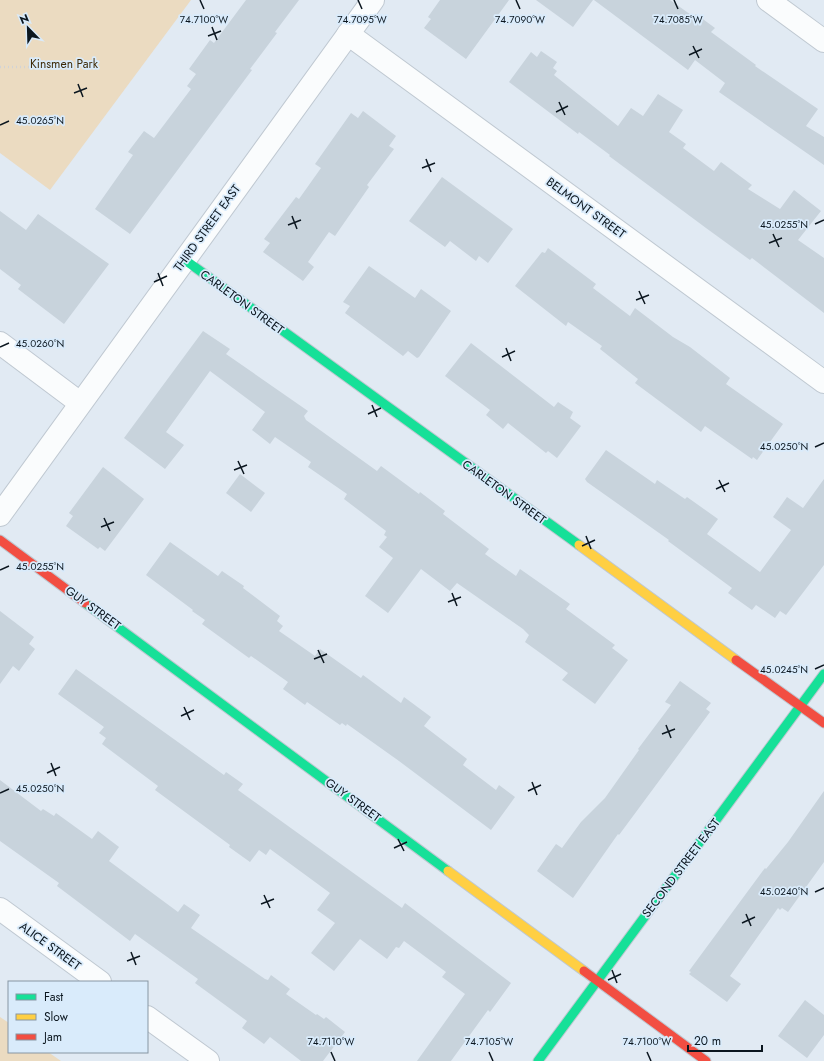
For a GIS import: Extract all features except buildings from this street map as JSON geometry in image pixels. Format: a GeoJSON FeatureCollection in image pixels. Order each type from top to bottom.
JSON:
{"type":"FeatureCollection","features":[{"type":"Feature","properties":{"kind":"street","name":"THIRD STREET EAST"},"geometry":{"type":"LineString","coordinates":[[0,515],[373,0]]}},
{"type":"Feature","properties":{"kind":"street"},"geometry":{"type":"LineString","coordinates":[[768,0],[824,41]]}},
{"type":"Feature","properties":{"kind":"street","name":"BELMONT STREET"},"geometry":{"type":"LineString","coordinates":[[348,34],[824,382]]}},
{"type":"Feature","properties":{"kind":"street","name":"CARLETON STREET"},"geometry":{"type":"LineString","coordinates":[[185,260],[824,723]]}},
{"type":"Feature","properties":{"kind":"street"},"geometry":{"type":"LineString","coordinates":[[0,343],[80,403]]}},
{"type":"Feature","properties":{"kind":"street","name":"GUY STREET"},"geometry":{"type":"LineString","coordinates":[[0,540],[706,1061]]}},
{"type":"Feature","properties":{"kind":"street","name":"SECOND STREET EAST"},"geometry":{"type":"LineString","coordinates":[[538,1061],[824,674]]}},
{"type":"Feature","properties":{"kind":"street","name":"ALICE STREET"},"geometry":{"type":"LineString","coordinates":[[0,909],[99,981]]}},
{"type":"Feature","properties":{"kind":"street"},"geometry":{"type":"LineString","coordinates":[[148,1018],[208,1061]]}},
{"type":"Feature","properties":{"kind":"path"},"geometry":{"type":"LineString","coordinates":[[0,67],[30,67]]}},
{"type":"Feature","properties":{"kind":"green space","name":"Kinsmen Park"},"geometry":{"type":"Polygon","coordinates":[[[0,0],[191,0],[50,190],[0,153],[0,0]]]}},
{"type":"Feature","properties":{"kind":"green space"},"geometry":{"type":"Polygon","coordinates":[[[0,1017],[8,1022],[8,1053],[49,1053],[61,1061],[0,1061],[0,1017]]]}},
{"type":"Feature","properties":{"kind":"traffic: fast"},"geometry":{"type":"LineString","coordinates":[[185,260],[579,545]]}},
{"type":"Feature","properties":{"kind":"traffic: fast"},"geometry":{"type":"LineString","coordinates":[[85,603],[448,871]]}},
{"type":"Feature","properties":{"kind":"traffic: fast"},"geometry":{"type":"LineString","coordinates":[[538,1061],[824,674]]}},
{"type":"Feature","properties":{"kind":"traffic: slow"},"geometry":{"type":"LineString","coordinates":[[579,545],[736,660]]}},
{"type":"Feature","properties":{"kind":"traffic: slow"},"geometry":{"type":"LineString","coordinates":[[448,871],[584,971]]}},
{"type":"Feature","properties":{"kind":"traffic: jam"},"geometry":{"type":"LineString","coordinates":[[0,540],[85,603]]}},
{"type":"Feature","properties":{"kind":"traffic: jam"},"geometry":{"type":"LineString","coordinates":[[736,660],[824,723]]}},
{"type":"Feature","properties":{"kind":"traffic: jam"},"geometry":{"type":"LineString","coordinates":[[584,971],[706,1061]]}}]}
